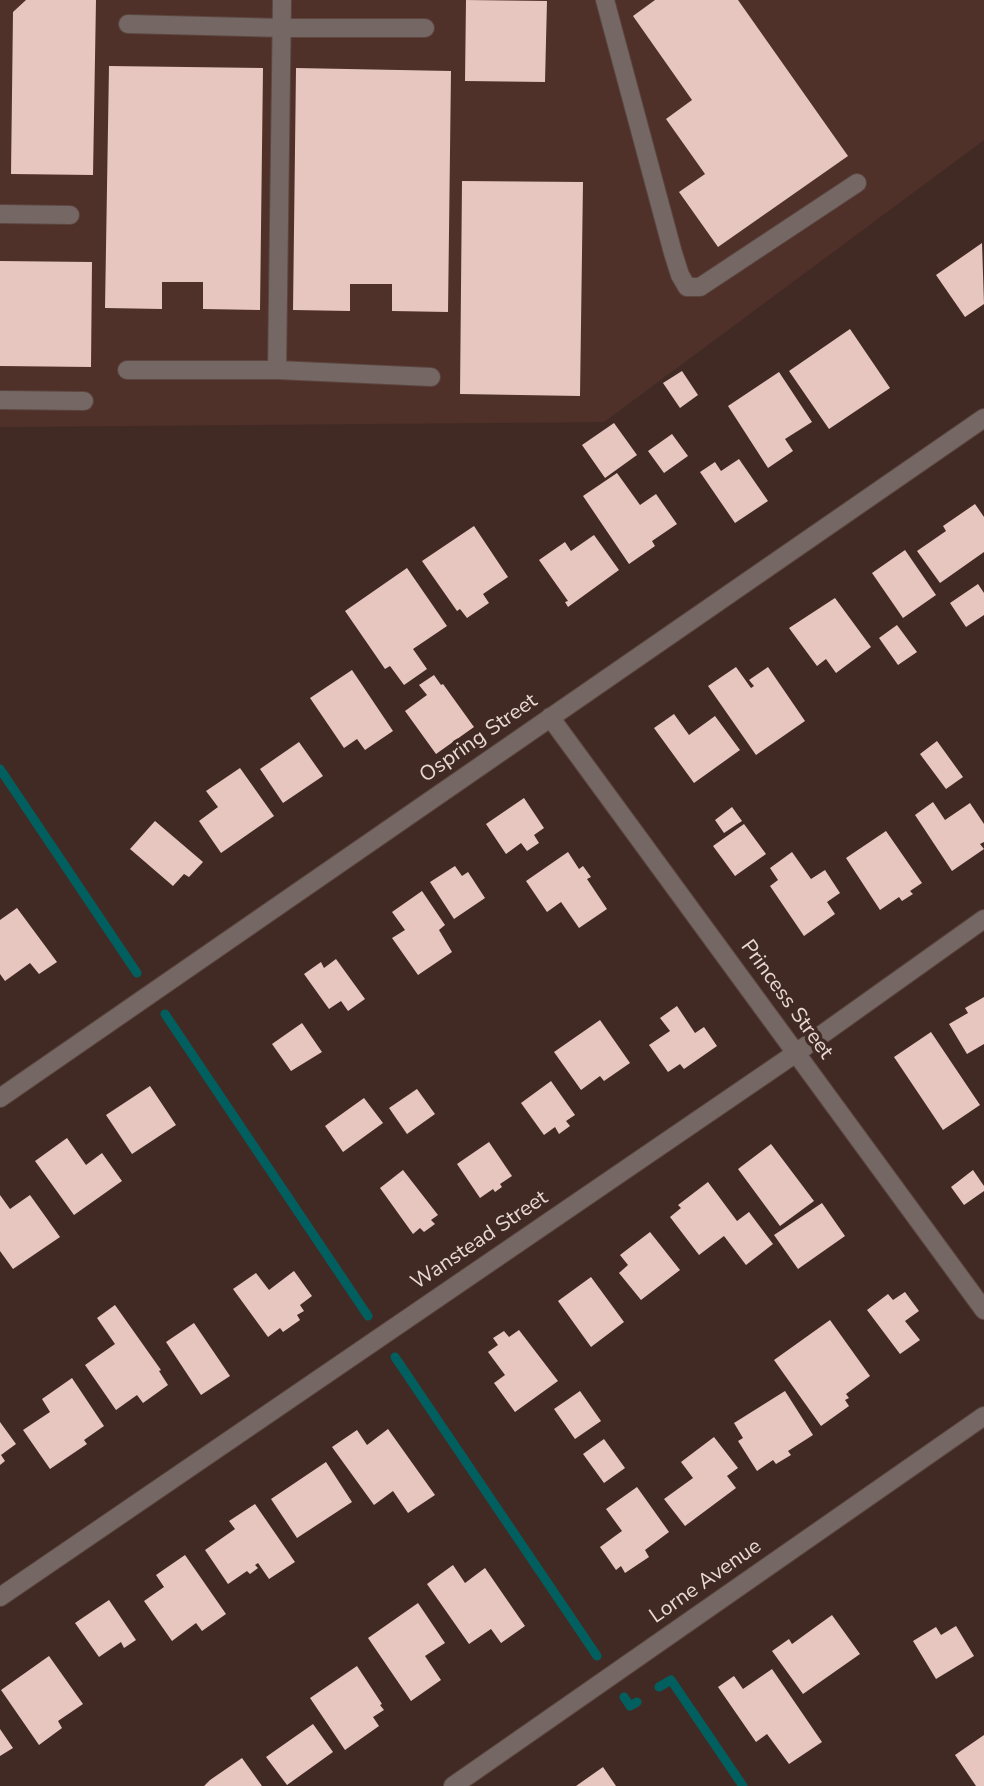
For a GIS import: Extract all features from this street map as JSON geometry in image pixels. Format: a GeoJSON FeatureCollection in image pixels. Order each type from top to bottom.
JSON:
{"type":"FeatureCollection","features":[{"type":"Feature","properties":{"kind":"street"},"geometry":{"type":"LineString","coordinates":[[278,370],[282,0]]}},
{"type":"Feature","properties":{"kind":"street"},"geometry":{"type":"LineString","coordinates":[[605,0],[673,253],[680,275],[687,286],[700,286],[857,183]]}},
{"type":"Feature","properties":{"kind":"street"},"geometry":{"type":"LineString","coordinates":[[128,24],[425,28]]}},
{"type":"Feature","properties":{"kind":"street"},"geometry":{"type":"LineString","coordinates":[[0,214],[70,215]]}},
{"type":"Feature","properties":{"kind":"street"},"geometry":{"type":"LineString","coordinates":[[127,370],[278,370],[431,377]]}},
{"type":"Feature","properties":{"kind":"street"},"geometry":{"type":"LineString","coordinates":[[0,400],[84,401]]}},
{"type":"Feature","properties":{"kind":"street","name":"Ospring Street"},"geometry":{"type":"LineString","coordinates":[[0,1098],[984,418]]}},
{"type":"Feature","properties":{"kind":"street","name":"Princess Street"},"geometry":{"type":"LineString","coordinates":[[550,717],[984,1310]]}},
{"type":"Feature","properties":{"kind":"street","name":"Wanstead Street"},"geometry":{"type":"LineString","coordinates":[[0,1597],[796,1053],[984,919]]}},
{"type":"Feature","properties":{"kind":"street","name":"Lorne Avenue"},"geometry":{"type":"LineString","coordinates":[[453,1786],[984,1416]]}},
{"type":"Feature","properties":{"kind":"shaded area"},"geometry":{"type":"Polygon","coordinates":[[[0,0],[984,0],[984,140],[604,422],[0,427],[0,0]]]}},
{"type":"Feature","properties":{"kind":"building"},"geometry":{"type":"Polygon","coordinates":[[[26,0],[96,0],[93,175],[11,174],[13,12],[26,0]]]}},
{"type":"Feature","properties":{"kind":"building"},"geometry":{"type":"Polygon","coordinates":[[[466,0],[547,1],[545,82],[465,81],[466,0]]]}},
{"type":"Feature","properties":{"kind":"building"},"geometry":{"type":"Polygon","coordinates":[[[655,0],[738,0],[848,156],[718,247],[679,192],[705,174],[666,119],[692,100],[633,16],[655,0]]]}},
{"type":"Feature","properties":{"kind":"building"},"geometry":{"type":"Polygon","coordinates":[[[109,66],[263,68],[260,310],[203,309],[203,282],[162,282],[162,309],[105,308],[109,66]]]}},
{"type":"Feature","properties":{"kind":"building"},"geometry":{"type":"Polygon","coordinates":[[[296,68],[451,71],[448,312],[392,311],[392,284],[350,284],[350,311],[293,310],[296,68]]]}},
{"type":"Feature","properties":{"kind":"building"},"geometry":{"type":"Polygon","coordinates":[[[462,181],[583,182],[580,396],[460,394],[462,181]]]}},
{"type":"Feature","properties":{"kind":"building"},"geometry":{"type":"Polygon","coordinates":[[[982,243],[984,304],[965,317],[936,275],[982,243]]]}},
{"type":"Feature","properties":{"kind":"building"},"geometry":{"type":"Polygon","coordinates":[[[0,261],[92,262],[91,367],[0,366],[0,261]]]}},
{"type":"Feature","properties":{"kind":"building"},"geometry":{"type":"Polygon","coordinates":[[[850,329],[890,388],[829,429],[789,371],[850,329]]]}},
{"type":"Feature","properties":{"kind":"building"},"geometry":{"type":"Polygon","coordinates":[[[682,371],[698,395],[680,408],[663,383],[682,371]]]}},
{"type":"Feature","properties":{"kind":"building"},"geometry":{"type":"Polygon","coordinates":[[[779,372],[812,422],[785,439],[793,451],[768,468],[728,406],[779,372]]]}},
{"type":"Feature","properties":{"kind":"building"},"geometry":{"type":"Polygon","coordinates":[[[614,423],[637,455],[605,478],[582,445],[614,423]]]}},
{"type":"Feature","properties":{"kind":"building"},"geometry":{"type":"Polygon","coordinates":[[[672,434],[688,456],[664,473],[648,451],[672,434]]]}},
{"type":"Feature","properties":{"kind":"building"},"geometry":{"type":"Polygon","coordinates":[[[739,459],[768,501],[735,523],[700,472],[715,462],[721,471],[739,459]]]}},
{"type":"Feature","properties":{"kind":"building"},"geometry":{"type":"Polygon","coordinates":[[[617,473],[640,505],[656,494],[677,524],[652,541],[655,546],[629,564],[583,496],[617,473]]]}},
{"type":"Feature","properties":{"kind":"building"},"geometry":{"type":"Polygon","coordinates":[[[975,504],[984,517],[984,552],[940,583],[917,551],[946,531],[943,526],[975,504]]]}},
{"type":"Feature","properties":{"kind":"building"},"geometry":{"type":"Polygon","coordinates":[[[474,526],[508,577],[483,594],[489,603],[467,618],[460,609],[457,611],[422,561],[474,526]]]}},
{"type":"Feature","properties":{"kind":"building"},"geometry":{"type":"Polygon","coordinates":[[[594,535],[619,570],[568,607],[565,602],[568,601],[539,560],[565,542],[571,551],[594,535]]]}},
{"type":"Feature","properties":{"kind":"building"},"geometry":{"type":"Polygon","coordinates":[[[905,550],[936,595],[903,618],[872,573],[905,550]]]}},
{"type":"Feature","properties":{"kind":"building"},"geometry":{"type":"Polygon","coordinates":[[[407,568],[447,626],[413,649],[427,669],[404,685],[390,666],[385,669],[345,611],[407,568]]]}},
{"type":"Feature","properties":{"kind":"building"},"geometry":{"type":"Polygon","coordinates":[[[978,584],[984,593],[984,615],[966,627],[950,603],[978,584]]]}},
{"type":"Feature","properties":{"kind":"building"},"geometry":{"type":"Polygon","coordinates":[[[835,598],[871,647],[836,673],[826,659],[817,666],[789,628],[835,598]]]}},
{"type":"Feature","properties":{"kind":"building"},"geometry":{"type":"Polygon","coordinates":[[[897,625],[917,652],[898,665],[879,638],[897,625]]]}},
{"type":"Feature","properties":{"kind":"building"},"geometry":{"type":"Polygon","coordinates":[[[736,667],[751,688],[754,686],[749,680],[768,667],[805,721],[756,755],[708,686],[736,667]]]}},
{"type":"Feature","properties":{"kind":"building"},"geometry":{"type":"Polygon","coordinates":[[[352,670],[393,731],[365,750],[357,739],[344,748],[310,698],[352,670]]]}},
{"type":"Feature","properties":{"kind":"building"},"geometry":{"type":"Polygon","coordinates":[[[434,675],[474,727],[436,754],[405,711],[427,695],[419,685],[434,675]]]}},
{"type":"Feature","properties":{"kind":"building"},"geometry":{"type":"Polygon","coordinates":[[[674,714],[689,735],[715,716],[740,750],[694,783],[654,728],[674,714]]]}},
{"type":"Feature","properties":{"kind":"building"},"geometry":{"type":"Polygon","coordinates":[[[937,741],[963,777],[946,789],[920,754],[937,741]]]}},
{"type":"Feature","properties":{"kind":"building"},"geometry":{"type":"Polygon","coordinates":[[[299,742],[323,776],[283,803],[260,769],[299,742]]]}},
{"type":"Feature","properties":{"kind":"building"},"geometry":{"type":"Polygon","coordinates":[[[240,768],[274,816],[221,853],[199,821],[218,807],[206,791],[240,768]]]}},
{"type":"Feature","properties":{"kind":"building"},"geometry":{"type":"Polygon","coordinates":[[[524,798],[544,828],[534,835],[539,843],[527,851],[521,843],[506,854],[486,824],[524,798]]]}},
{"type":"Feature","properties":{"kind":"building"},"geometry":{"type":"Polygon","coordinates":[[[933,802],[945,820],[970,803],[984,824],[984,842],[980,844],[984,849],[952,871],[915,815],[933,802]]]}},
{"type":"Feature","properties":{"kind":"building"},"geometry":{"type":"Polygon","coordinates":[[[732,807],[742,821],[724,833],[715,820],[732,807]]]}},
{"type":"Feature","properties":{"kind":"building"},"geometry":{"type":"Polygon","coordinates":[[[155,821],[203,862],[189,877],[184,874],[173,886],[130,849],[155,821]]]}},
{"type":"Feature","properties":{"kind":"building"},"geometry":{"type":"Polygon","coordinates":[[[744,824],[766,854],[735,876],[713,846],[744,824]]]}},
{"type":"Feature","properties":{"kind":"building"},"geometry":{"type":"Polygon","coordinates":[[[886,831],[922,883],[910,891],[913,894],[902,901],[899,897],[880,910],[846,858],[886,831]]]}},
{"type":"Feature","properties":{"kind":"building"},"geometry":{"type":"Polygon","coordinates":[[[568,852],[579,869],[583,866],[591,877],[587,879],[607,909],[579,928],[561,902],[547,912],[526,881],[568,852]]]}},
{"type":"Feature","properties":{"kind":"building"},"geometry":{"type":"Polygon","coordinates":[[[792,852],[811,879],[825,870],[840,893],[827,902],[835,914],[804,936],[770,886],[778,880],[770,868],[792,852]]]}},
{"type":"Feature","properties":{"kind":"building"},"geometry":{"type":"Polygon","coordinates":[[[455,866],[462,876],[468,872],[485,898],[454,919],[430,882],[455,866]]]}},
{"type":"Feature","properties":{"kind":"building"},"geometry":{"type":"Polygon","coordinates":[[[422,891],[445,925],[439,930],[452,952],[418,975],[392,938],[405,930],[392,912],[422,891]]]}},
{"type":"Feature","properties":{"kind":"building"},"geometry":{"type":"Polygon","coordinates":[[[17,908],[57,962],[39,974],[30,963],[5,981],[0,974],[0,920],[17,908]]]}},
{"type":"Feature","properties":{"kind":"building"},"geometry":{"type":"Polygon","coordinates":[[[336,959],[365,999],[348,1011],[341,1001],[329,1009],[304,974],[321,962],[324,968],[336,959]]]}},
{"type":"Feature","properties":{"kind":"building"},"geometry":{"type":"Polygon","coordinates":[[[984,997],[984,1044],[967,1054],[949,1024],[968,1013],[965,1008],[984,997]]]}},
{"type":"Feature","properties":{"kind":"building"},"geometry":{"type":"Polygon","coordinates":[[[677,1006],[695,1033],[704,1027],[717,1046],[684,1069],[680,1064],[668,1072],[649,1045],[670,1031],[660,1018],[677,1006]]]}},
{"type":"Feature","properties":{"kind":"building"},"geometry":{"type":"Polygon","coordinates":[[[600,1020],[630,1063],[604,1081],[600,1076],[581,1090],[554,1052],[600,1020]]]}},
{"type":"Feature","properties":{"kind":"building"},"geometry":{"type":"Polygon","coordinates":[[[302,1023],[322,1052],[291,1071],[272,1044],[302,1023]]]}},
{"type":"Feature","properties":{"kind":"building"},"geometry":{"type":"Polygon","coordinates":[[[931,1032],[980,1105],[943,1130],[894,1057],[931,1032]]]}},
{"type":"Feature","properties":{"kind":"building"},"geometry":{"type":"Polygon","coordinates":[[[551,1081],[575,1115],[566,1121],[570,1126],[559,1134],[555,1127],[544,1135],[521,1103],[551,1081]]]}},
{"type":"Feature","properties":{"kind":"building"},"geometry":{"type":"Polygon","coordinates":[[[150,1086],[176,1125],[132,1154],[106,1115],[150,1086]]]}},
{"type":"Feature","properties":{"kind":"building"},"geometry":{"type":"Polygon","coordinates":[[[417,1089],[435,1114],[407,1134],[389,1108],[417,1089]]]}},
{"type":"Feature","properties":{"kind":"building"},"geometry":{"type":"Polygon","coordinates":[[[364,1098],[383,1123],[343,1152],[325,1126],[364,1098]]]}},
{"type":"Feature","properties":{"kind":"building"},"geometry":{"type":"Polygon","coordinates":[[[67,1138],[86,1165],[102,1153],[122,1181],[74,1215],[35,1161],[67,1138]]]}},
{"type":"Feature","properties":{"kind":"building"},"geometry":{"type":"Polygon","coordinates":[[[489,1142],[512,1176],[500,1184],[502,1187],[495,1192],[493,1189],[480,1198],[457,1164],[489,1142]]]}},
{"type":"Feature","properties":{"kind":"building"},"geometry":{"type":"Polygon","coordinates":[[[771,1144],[814,1201],[780,1226],[738,1169],[771,1144]]]}},
{"type":"Feature","properties":{"kind":"building"},"geometry":{"type":"Polygon","coordinates":[[[403,1170],[438,1215],[431,1220],[435,1224],[424,1232],[420,1228],[413,1234],[380,1188],[403,1170]]]}},
{"type":"Feature","properties":{"kind":"building"},"geometry":{"type":"Polygon","coordinates":[[[973,1170],[984,1186],[984,1191],[964,1205],[951,1187],[973,1170]]]}},
{"type":"Feature","properties":{"kind":"building"},"geometry":{"type":"Polygon","coordinates":[[[708,1182],[737,1221],[749,1212],[773,1244],[746,1265],[724,1236],[699,1255],[670,1217],[681,1208],[678,1205],[708,1182]]]}},
{"type":"Feature","properties":{"kind":"building"},"geometry":{"type":"Polygon","coordinates":[[[0,1195],[10,1209],[30,1195],[60,1237],[13,1269],[0,1251],[0,1195]]]}},
{"type":"Feature","properties":{"kind":"building"},"geometry":{"type":"Polygon","coordinates":[[[822,1203],[845,1236],[798,1269],[774,1235],[822,1203]]]}},
{"type":"Feature","properties":{"kind":"building"},"geometry":{"type":"Polygon","coordinates":[[[650,1232],[680,1270],[641,1300],[619,1273],[628,1265],[620,1255],[650,1232]]]}},
{"type":"Feature","properties":{"kind":"building"},"geometry":{"type":"Polygon","coordinates":[[[294,1271],[312,1296],[300,1305],[304,1311],[297,1315],[300,1320],[283,1332],[280,1328],[268,1337],[233,1289],[256,1273],[269,1290],[294,1271]]]}},
{"type":"Feature","properties":{"kind":"building"},"geometry":{"type":"Polygon","coordinates":[[[591,1277],[624,1322],[591,1347],[558,1301],[591,1277]]]}},
{"type":"Feature","properties":{"kind":"building"},"geometry":{"type":"Polygon","coordinates":[[[905,1292],[919,1311],[905,1321],[920,1340],[900,1354],[867,1310],[888,1294],[893,1300],[905,1292]]]}},
{"type":"Feature","properties":{"kind":"building"},"geometry":{"type":"Polygon","coordinates":[[[115,1305],[161,1370],[159,1371],[168,1385],[143,1403],[137,1395],[116,1410],[85,1365],[115,1344],[97,1318],[115,1305]]]}},
{"type":"Feature","properties":{"kind":"building"},"geometry":{"type":"Polygon","coordinates":[[[830,1320],[870,1376],[846,1394],[849,1398],[845,1400],[849,1406],[821,1426],[774,1360],[830,1320]]]}},
{"type":"Feature","properties":{"kind":"building"},"geometry":{"type":"Polygon","coordinates":[[[194,1323],[230,1376],[201,1395],[166,1342],[194,1323]]]}},
{"type":"Feature","properties":{"kind":"building"},"geometry":{"type":"Polygon","coordinates":[[[519,1330],[558,1381],[515,1412],[494,1383],[505,1375],[488,1352],[498,1345],[493,1338],[504,1331],[509,1337],[519,1330]]]}},
{"type":"Feature","properties":{"kind":"building"},"geometry":{"type":"Polygon","coordinates":[[[72,1378],[104,1426],[84,1440],[87,1444],[50,1469],[23,1430],[50,1412],[42,1399],[72,1378]]]}},
{"type":"Feature","properties":{"kind":"building"},"geometry":{"type":"Polygon","coordinates":[[[580,1391],[601,1421],[575,1439],[554,1409],[580,1391]]]}},
{"type":"Feature","properties":{"kind":"building"},"geometry":{"type":"Polygon","coordinates":[[[785,1391],[813,1435],[788,1451],[791,1455],[776,1464],[773,1460],[757,1471],[738,1441],[743,1438],[734,1423],[785,1391]]]}},
{"type":"Feature","properties":{"kind":"building"},"geometry":{"type":"Polygon","coordinates":[[[0,1422],[16,1444],[1,1455],[5,1461],[0,1465],[0,1422]]]}},
{"type":"Feature","properties":{"kind":"building"},"geometry":{"type":"Polygon","coordinates":[[[388,1429],[435,1495],[408,1513],[393,1491],[374,1505],[332,1447],[357,1430],[367,1445],[388,1429]]]}},
{"type":"Feature","properties":{"kind":"building"},"geometry":{"type":"Polygon","coordinates":[[[714,1437],[738,1468],[727,1476],[736,1488],[685,1526],[664,1499],[693,1478],[681,1462],[714,1437]]]}},
{"type":"Feature","properties":{"kind":"building"},"geometry":{"type":"Polygon","coordinates":[[[604,1439],[625,1468],[604,1483],[583,1454],[604,1439]]]}},
{"type":"Feature","properties":{"kind":"building"},"geometry":{"type":"Polygon","coordinates":[[[326,1462],[352,1502],[297,1538],[271,1499],[326,1462]]]}},
{"type":"Feature","properties":{"kind":"building"},"geometry":{"type":"Polygon","coordinates":[[[637,1487],[669,1532],[645,1550],[649,1557],[625,1573],[621,1566],[616,1570],[600,1547],[622,1531],[606,1509],[637,1487]]]}},
{"type":"Feature","properties":{"kind":"building"},"geometry":{"type":"Polygon","coordinates":[[[255,1504],[295,1562],[269,1579],[258,1563],[255,1565],[258,1568],[250,1574],[247,1571],[228,1584],[205,1550],[235,1529],[229,1521],[255,1504]]]}},
{"type":"Feature","properties":{"kind":"building"},"geometry":{"type":"Polygon","coordinates":[[[185,1555],[226,1614],[202,1631],[196,1623],[172,1641],[144,1601],[164,1587],[156,1575],[185,1555]]]}},
{"type":"Feature","properties":{"kind":"building"},"geometry":{"type":"Polygon","coordinates":[[[453,1565],[465,1583],[485,1568],[525,1626],[501,1643],[491,1629],[469,1644],[427,1584],[453,1565]]]}},
{"type":"Feature","properties":{"kind":"building"},"geometry":{"type":"Polygon","coordinates":[[[109,1600],[136,1640],[124,1648],[121,1642],[99,1657],[75,1623],[109,1600]]]}},
{"type":"Feature","properties":{"kind":"building"},"geometry":{"type":"Polygon","coordinates":[[[418,1603],[445,1643],[425,1656],[441,1680],[411,1701],[368,1638],[418,1603]]]}},
{"type":"Feature","properties":{"kind":"building"},"geometry":{"type":"Polygon","coordinates":[[[832,1615],[860,1654],[803,1694],[772,1651],[789,1639],[792,1644],[832,1615]]]}},
{"type":"Feature","properties":{"kind":"building"},"geometry":{"type":"Polygon","coordinates":[[[956,1626],[974,1656],[936,1679],[913,1641],[936,1627],[941,1635],[956,1626]]]}},
{"type":"Feature","properties":{"kind":"building"},"geometry":{"type":"Polygon","coordinates":[[[49,1656],[83,1704],[58,1721],[62,1728],[39,1745],[1,1690],[49,1656]]]}},
{"type":"Feature","properties":{"kind":"building"},"geometry":{"type":"Polygon","coordinates":[[[357,1666],[384,1710],[373,1717],[379,1726],[345,1750],[310,1698],[357,1666]]]}},
{"type":"Feature","properties":{"kind":"building"},"geometry":{"type":"Polygon","coordinates":[[[772,1669],[822,1742],[789,1764],[767,1734],[756,1742],[718,1687],[734,1676],[743,1689],[772,1669]]]}},
{"type":"Feature","properties":{"kind":"building"},"geometry":{"type":"Polygon","coordinates":[[[313,1724],[333,1752],[287,1785],[266,1757],[313,1724]]]}},
{"type":"Feature","properties":{"kind":"building"},"geometry":{"type":"Polygon","coordinates":[[[0,1729],[13,1748],[0,1756],[0,1729]]]}},
{"type":"Feature","properties":{"kind":"building"},"geometry":{"type":"Polygon","coordinates":[[[984,1735],[984,1786],[976,1786],[955,1755],[984,1735]]]}},
{"type":"Feature","properties":{"kind":"building"},"geometry":{"type":"Polygon","coordinates":[[[242,1758],[262,1786],[204,1786],[210,1780],[242,1758]]]}},
{"type":"Feature","properties":{"kind":"building"},"geometry":{"type":"Polygon","coordinates":[[[603,1767],[616,1786],[576,1786],[603,1767]]]}},
{"type":"Feature","properties":{"kind":"waterway"},"geometry":{"type":"LineString","coordinates":[[0,769],[137,973]]}},
{"type":"Feature","properties":{"kind":"waterway"},"geometry":{"type":"LineString","coordinates":[[165,1014],[368,1316]]}},
{"type":"Feature","properties":{"kind":"waterway"},"geometry":{"type":"LineString","coordinates":[[395,1357],[597,1656]]}},
{"type":"Feature","properties":{"kind":"waterway"},"geometry":{"type":"LineString","coordinates":[[659,1687],[671,1680],[743,1786]]}},
{"type":"Feature","properties":{"kind":"waterway"},"geometry":{"type":"LineString","coordinates":[[624,1697],[630,1706],[637,1702]]}}]}
